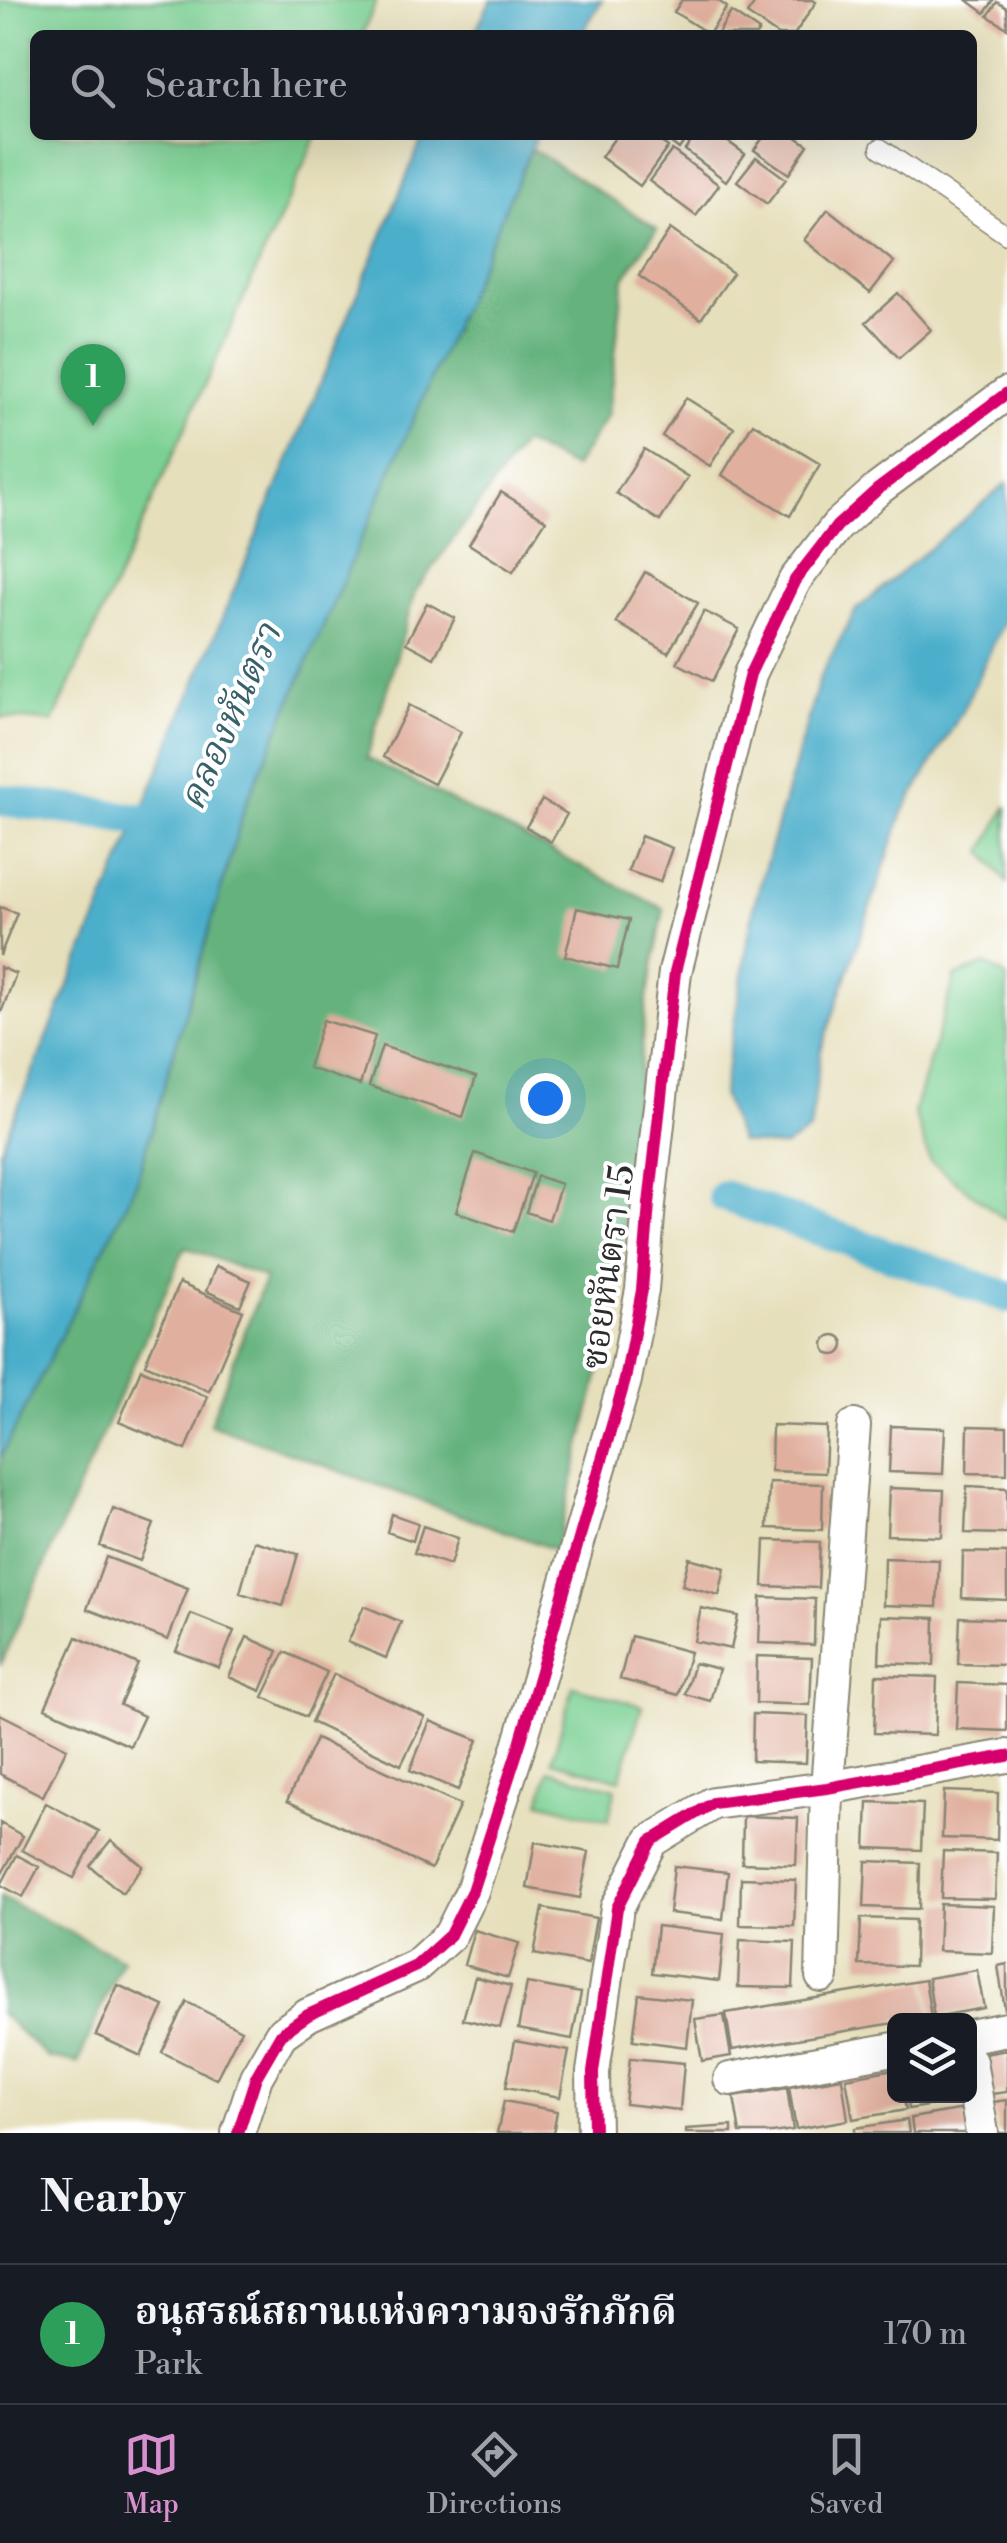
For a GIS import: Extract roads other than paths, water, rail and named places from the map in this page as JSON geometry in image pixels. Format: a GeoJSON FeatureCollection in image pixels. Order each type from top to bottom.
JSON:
{"type":"FeatureCollection","features":[{"type":"Feature","properties":{"kind":"street","name":"ซอยหันตรา 15"},"geometry":{"type":"LineString","coordinates":[[238,2133],[256,2077],[281,2034],[308,2015],[416,1966],[450,1934],[472,1891],[521,1740],[625,1380],[642,1290],[675,972],[750,674],[796,580],[837,526],[878,488],[1007,392]]}},
{"type":"Feature","properties":{"kind":"street"},"geometry":{"type":"LineString","coordinates":[[822,1976],[826,1788],[854,1426]]}},
{"type":"Feature","properties":{"kind":"street"},"geometry":{"type":"LineString","coordinates":[[594,2133],[592,2072],[617,1908],[652,1841],[713,1802],[826,1788],[1007,1756]]}},
{"type":"Feature","properties":{"kind":"street"},"geometry":{"type":"LineString","coordinates":[[977,2035],[1007,2029]]}},
{"type":"Feature","properties":{"kind":"street"},"geometry":{"type":"LineString","coordinates":[[730,2079],[887,2050]]}},
{"type":"Feature","properties":{"kind":"street"},"geometry":{"type":"LineString","coordinates":[[977,2103],[982,2133]]}},
{"type":"Feature","properties":{"kind":"lane"},"geometry":{"type":"LineString","coordinates":[[880,148],[1007,234]]}},
{"type":"Feature","properties":{"kind":"water"},"geometry":{"type":"Polygon","coordinates":[[[491,0],[602,0],[584,30],[476,30],[491,0]]]}},
{"type":"Feature","properties":{"kind":"water","name":"คลองหันตรา"},"geometry":{"type":"Polygon","coordinates":[[[422,140],[535,140],[245,806],[136,1183],[0,1459],[0,1150],[422,140]]]}},
{"type":"Feature","properties":{"kind":"water"},"geometry":{"type":"Polygon","coordinates":[[[1007,483],[1007,615],[963,710],[903,812],[821,1050],[810,1130],[784,1147],[740,1142],[722,1095],[754,905],[820,677],[856,610],[1007,483]]]}},
{"type":"Feature","properties":{"kind":"waterway","name":"คลองหันตรา"},"geometry":{"type":"LineString","coordinates":[[0,800],[183,825]]}},
{"type":"Feature","properties":{"kind":"waterway"},"geometry":{"type":"LineString","coordinates":[[724,1196],[1007,1297]]}},
{"type":"Feature","properties":{"kind":"place","name":"อนุสรณ์สถานแห่งความจงรักภักดี"},"geometry":{"type":"Point","coordinates":[93,426]}}]}
